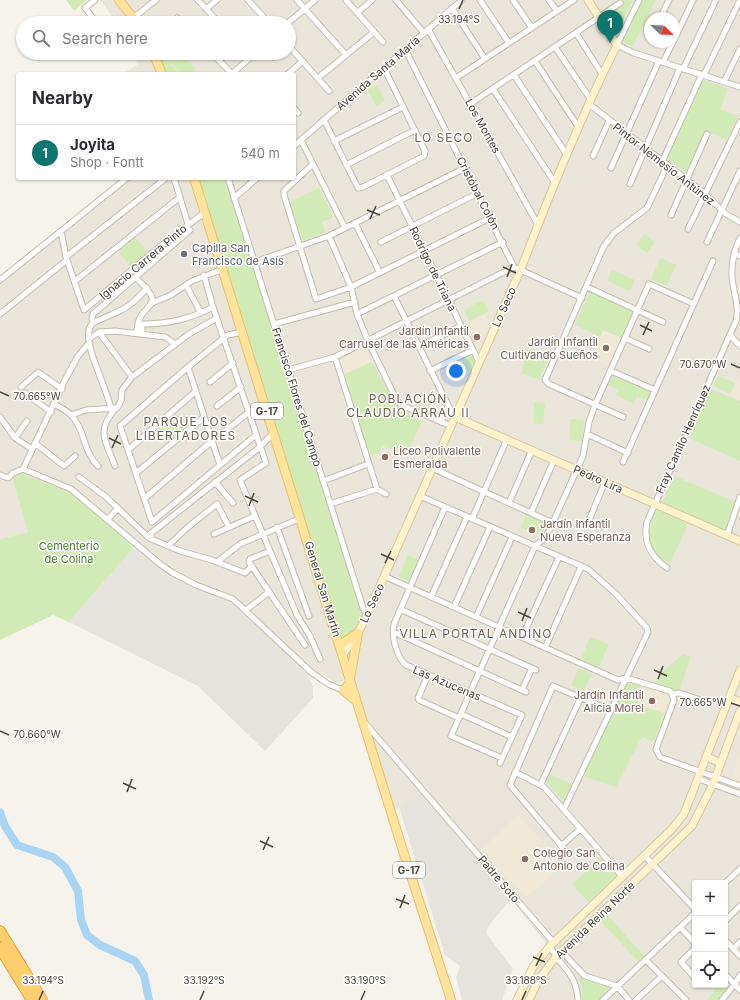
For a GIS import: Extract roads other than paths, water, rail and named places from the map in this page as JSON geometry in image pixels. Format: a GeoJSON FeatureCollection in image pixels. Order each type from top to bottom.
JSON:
{"type":"FeatureCollection","features":[{"type":"Feature","properties":{"kind":"highway"},"geometry":{"type":"LineString","coordinates":[[0,931],[42,1000]]}},
{"type":"Feature","properties":{"kind":"highway"},"geometry":{"type":"LineString","coordinates":[[0,948],[32,1000]]}},
{"type":"Feature","properties":{"kind":"main road"},"geometry":{"type":"LineString","coordinates":[[119,0],[132,16]]}},
{"type":"Feature","properties":{"kind":"main road"},"geometry":{"type":"LineString","coordinates":[[156,60],[161,72]]}},
{"type":"Feature","properties":{"kind":"main road","name":"General San Martín"},"geometry":{"type":"LineString","coordinates":[[195,180],[451,1000]]}},
{"type":"Feature","properties":{"kind":"main road"},"geometry":{"type":"LineString","coordinates":[[340,645],[358,633]]}},
{"type":"Feature","properties":{"kind":"main road"},"geometry":{"type":"LineString","coordinates":[[357,702],[343,690],[349,684],[353,650],[358,633]]}},
{"type":"Feature","properties":{"kind":"street"},"geometry":{"type":"LineString","coordinates":[[91,16],[86,8],[95,0]]}},
{"type":"Feature","properties":{"kind":"street"},"geometry":{"type":"LineString","coordinates":[[139,16],[156,0]]}},
{"type":"Feature","properties":{"kind":"street"},"geometry":{"type":"LineString","coordinates":[[198,0],[212,16]]}},
{"type":"Feature","properties":{"kind":"street"},"geometry":{"type":"LineString","coordinates":[[206,9],[217,0]]}},
{"type":"Feature","properties":{"kind":"street"},"geometry":{"type":"LineString","coordinates":[[248,0],[263,16]]}},
{"type":"Feature","properties":{"kind":"street"},"geometry":{"type":"LineString","coordinates":[[296,0],[346,55]]}},
{"type":"Feature","properties":{"kind":"street"},"geometry":{"type":"LineString","coordinates":[[296,16],[315,0]]}},
{"type":"Feature","properties":{"kind":"street"},"geometry":{"type":"LineString","coordinates":[[346,0],[383,42]]}},
{"type":"Feature","properties":{"kind":"street"},"geometry":{"type":"LineString","coordinates":[[357,13],[372,0]]}},
{"type":"Feature","properties":{"kind":"street","name":"Los Montes"},"geometry":{"type":"LineString","coordinates":[[396,0],[426,31],[456,78],[537,223]]}},
{"type":"Feature","properties":{"kind":"street","name":"Avenida Santa María"},"geometry":{"type":"LineString","coordinates":[[296,144],[462,0]]}},
{"type":"Feature","properties":{"kind":"street"},"geometry":{"type":"LineString","coordinates":[[480,0],[509,43]]}},
{"type":"Feature","properties":{"kind":"street"},"geometry":{"type":"LineString","coordinates":[[513,0],[532,28]]}},
{"type":"Feature","properties":{"kind":"street"},"geometry":{"type":"LineString","coordinates":[[549,0],[556,11]]}},
{"type":"Feature","properties":{"kind":"street"},"geometry":{"type":"LineString","coordinates":[[456,78],[574,0]]}},
{"type":"Feature","properties":{"kind":"street"},"geometry":{"type":"LineString","coordinates":[[588,0],[617,45],[630,51],[740,87]]}},
{"type":"Feature","properties":{"kind":"street","name":"Lo Seco"},"geometry":{"type":"LineString","coordinates":[[343,654],[358,633],[367,615],[479,362],[517,269],[602,74],[639,0]]}},
{"type":"Feature","properties":{"kind":"street"},"geometry":{"type":"LineString","coordinates":[[663,12],[669,0]]}},
{"type":"Feature","properties":{"kind":"street"},"geometry":{"type":"LineString","coordinates":[[680,28],[693,0]]}},
{"type":"Feature","properties":{"kind":"street"},"geometry":{"type":"LineString","coordinates":[[630,184],[682,68],[716,0]]}},
{"type":"Feature","properties":{"kind":"street"},"geometry":{"type":"LineString","coordinates":[[662,162],[740,0]]}},
{"type":"Feature","properties":{"kind":"street"},"geometry":{"type":"LineString","coordinates":[[470,104],[620,3]]}},
{"type":"Feature","properties":{"kind":"street"},"geometry":{"type":"LineString","coordinates":[[452,8],[485,59]]}},
{"type":"Feature","properties":{"kind":"street"},"geometry":{"type":"LineString","coordinates":[[318,78],[374,32]]}},
{"type":"Feature","properties":{"kind":"street"},"geometry":{"type":"LineString","coordinates":[[576,34],[602,74]]}},
{"type":"Feature","properties":{"kind":"street","name":"Pintor Nemesio Antúnez"},"geometry":{"type":"LineString","coordinates":[[555,48],[590,102],[609,121],[705,194],[722,210],[740,222]]}},
{"type":"Feature","properties":{"kind":"street"},"geometry":{"type":"LineString","coordinates":[[611,168],[661,61],[669,48]]}},
{"type":"Feature","properties":{"kind":"street"},"geometry":{"type":"LineString","coordinates":[[724,82],[740,48]]}},
{"type":"Feature","properties":{"kind":"street","name":"Cristóbal Colón"},"geometry":{"type":"LineString","coordinates":[[405,49],[517,269]]}},
{"type":"Feature","properties":{"kind":"street"},"geometry":{"type":"LineString","coordinates":[[296,54],[329,91]]}},
{"type":"Feature","properties":{"kind":"street"},"geometry":{"type":"LineString","coordinates":[[219,60],[230,72]]}},
{"type":"Feature","properties":{"kind":"street"},"geometry":{"type":"LineString","coordinates":[[234,72],[248,60]]}},
{"type":"Feature","properties":{"kind":"street"},"geometry":{"type":"LineString","coordinates":[[290,72],[302,61]]}},
{"type":"Feature","properties":{"kind":"street"},"geometry":{"type":"LineString","coordinates":[[535,61],[579,128]]}},
{"type":"Feature","properties":{"kind":"street"},"geometry":{"type":"LineString","coordinates":[[324,120],[358,188],[423,157],[425,154],[415,130],[384,68]]}},
{"type":"Feature","properties":{"kind":"street"},"geometry":{"type":"LineString","coordinates":[[514,75],[567,155]]}},
{"type":"Feature","properties":{"kind":"street"},"geometry":{"type":"LineString","coordinates":[[493,89],[555,183]]}},
{"type":"Feature","properties":{"kind":"street"},"geometry":{"type":"LineString","coordinates":[[334,141],[403,107]]}},
{"type":"Feature","properties":{"kind":"street"},"geometry":{"type":"LineString","coordinates":[[593,156],[609,121]]}},
{"type":"Feature","properties":{"kind":"street"},"geometry":{"type":"LineString","coordinates":[[688,229],[740,122]]}},
{"type":"Feature","properties":{"kind":"street"},"geometry":{"type":"LineString","coordinates":[[346,165],[415,130]]}},
{"type":"Feature","properties":{"kind":"street"},"geometry":{"type":"LineString","coordinates":[[671,215],[707,134]]}},
{"type":"Feature","properties":{"kind":"street"},"geometry":{"type":"LineString","coordinates":[[301,140],[345,228]]}},
{"type":"Feature","properties":{"kind":"street"},"geometry":{"type":"LineString","coordinates":[[296,179],[312,164]]}},
{"type":"Feature","properties":{"kind":"street"},"geometry":{"type":"LineString","coordinates":[[623,417],[549,384],[545,380],[609,238],[647,208],[667,166]]}},
{"type":"Feature","properties":{"kind":"street"},"geometry":{"type":"LineString","coordinates":[[255,262],[329,236],[465,168]]}},
{"type":"Feature","properties":{"kind":"street"},"geometry":{"type":"LineString","coordinates":[[707,242],[740,171]]}},
{"type":"Feature","properties":{"kind":"street","name":"Rodrigo de Triana"},"geometry":{"type":"LineString","coordinates":[[387,175],[479,362]]}},
{"type":"Feature","properties":{"kind":"street"},"geometry":{"type":"LineString","coordinates":[[0,280],[125,180]]}},
{"type":"Feature","properties":{"kind":"street"},"geometry":{"type":"LineString","coordinates":[[0,314],[164,180]]}},
{"type":"Feature","properties":{"kind":"street"},"geometry":{"type":"LineString","coordinates":[[175,180],[188,224]]}},
{"type":"Feature","properties":{"kind":"street","name":"Francisco Flores del Campo"},"geometry":{"type":"LineString","coordinates":[[229,180],[363,608],[367,615]]}},
{"type":"Feature","properties":{"kind":"street"},"geometry":{"type":"LineString","coordinates":[[234,198],[256,180]]}},
{"type":"Feature","properties":{"kind":"street"},"geometry":{"type":"LineString","coordinates":[[295,180],[284,191],[316,299],[351,287],[490,218]]}},
{"type":"Feature","properties":{"kind":"street"},"geometry":{"type":"LineString","coordinates":[[381,242],[478,193]]}},
{"type":"Feature","properties":{"kind":"street"},"geometry":{"type":"LineString","coordinates":[[60,232],[75,281],[180,197]]}},
{"type":"Feature","properties":{"kind":"street","name":"Ignacio Carrera Pinto"},"geometry":{"type":"LineString","coordinates":[[75,281],[82,308],[86,309],[188,224],[205,212]]}},
{"type":"Feature","properties":{"kind":"street"},"geometry":{"type":"LineString","coordinates":[[355,223],[380,273]]}},
{"type":"Feature","properties":{"kind":"street"},"geometry":{"type":"LineString","coordinates":[[93,323],[92,318],[94,313],[190,230]]}},
{"type":"Feature","properties":{"kind":"street"},"geometry":{"type":"LineString","coordinates":[[329,236],[351,287],[357,314],[368,341],[396,399],[401,405],[451,426]]}},
{"type":"Feature","properties":{"kind":"street","name":"Fray Camilo Henríquez"},"geometry":{"type":"LineString","coordinates":[[667,568],[653,556],[645,538],[647,522],[730,335],[738,311],[732,278],[734,253],[740,238]]}},
{"type":"Feature","properties":{"kind":"street"},"geometry":{"type":"LineString","coordinates":[[357,314],[503,242]]}},
{"type":"Feature","properties":{"kind":"street"},"geometry":{"type":"LineString","coordinates":[[734,253],[740,256]]}},
{"type":"Feature","properties":{"kind":"street"},"geometry":{"type":"LineString","coordinates":[[623,462],[713,261]]}},
{"type":"Feature","properties":{"kind":"street"},"geometry":{"type":"LineString","coordinates":[[139,333],[139,318],[152,303],[163,299],[204,275],[222,269]]}},
{"type":"Feature","properties":{"kind":"street"},"geometry":{"type":"LineString","coordinates":[[288,370],[335,357],[448,300],[517,269],[582,298]]}},
{"type":"Feature","properties":{"kind":"street"},"geometry":{"type":"LineString","coordinates":[[204,275],[213,307],[266,463],[240,480],[297,615],[310,636],[320,659]]}},
{"type":"Feature","properties":{"kind":"street"},"geometry":{"type":"LineString","coordinates":[[136,278],[152,294],[152,303]]}},
{"type":"Feature","properties":{"kind":"street"},"geometry":{"type":"LineString","coordinates":[[428,675],[419,696],[419,700],[460,716],[512,737],[501,761],[451,736],[460,716],[470,693],[480,671],[489,649],[535,546],[545,538],[577,470],[583,456],[595,405],[649,284],[694,304]]}},
{"type":"Feature","properties":{"kind":"street"},"geometry":{"type":"LineString","coordinates":[[186,285],[201,313]]}},
{"type":"Feature","properties":{"kind":"street"},"geometry":{"type":"LineString","coordinates":[[587,287],[664,322]]}},
{"type":"Feature","properties":{"kind":"street"},"geometry":{"type":"LineString","coordinates":[[113,409],[89,341],[88,331],[93,323],[126,309],[135,302],[147,288]]}},
{"type":"Feature","properties":{"kind":"street"},"geometry":{"type":"LineString","coordinates":[[394,296],[430,371],[448,406],[455,416]]}},
{"type":"Feature","properties":{"kind":"street"},"geometry":{"type":"LineString","coordinates":[[274,324],[355,302]]}},
{"type":"Feature","properties":{"kind":"street"},"geometry":{"type":"LineString","coordinates":[[139,333],[142,324],[172,322],[201,313],[213,307]]}},
{"type":"Feature","properties":{"kind":"street"},"geometry":{"type":"LineString","coordinates":[[115,466],[103,430],[113,409],[121,401],[122,390],[132,377],[152,364],[175,344],[217,318]]}},
{"type":"Feature","properties":{"kind":"street"},"geometry":{"type":"LineString","coordinates":[[418,346],[461,326]]}},
{"type":"Feature","properties":{"kind":"street"},"geometry":{"type":"LineString","coordinates":[[99,332],[132,377]]}},
{"type":"Feature","properties":{"kind":"street"},"geometry":{"type":"LineString","coordinates":[[23,470],[32,448],[78,356],[89,341],[99,332],[139,333],[167,337],[175,344]]}},
{"type":"Feature","properties":{"kind":"street"},"geometry":{"type":"LineString","coordinates":[[242,332],[228,335],[224,338],[120,426],[152,522],[256,435]]}},
{"type":"Feature","properties":{"kind":"street"},"geometry":{"type":"LineString","coordinates":[[730,335],[740,346]]}},
{"type":"Feature","properties":{"kind":"street"},"geometry":{"type":"LineString","coordinates":[[625,338],[649,349]]}},
{"type":"Feature","properties":{"kind":"street"},"geometry":{"type":"LineString","coordinates":[[430,371],[473,350]]}},
{"type":"Feature","properties":{"kind":"street"},"geometry":{"type":"LineString","coordinates":[[335,357],[377,489],[386,494]]}},
{"type":"Feature","properties":{"kind":"street"},"geometry":{"type":"LineString","coordinates":[[210,382],[232,363]]}},
{"type":"Feature","properties":{"kind":"street"},"geometry":{"type":"LineString","coordinates":[[188,367],[220,466]]}},
{"type":"Feature","properties":{"kind":"street"},"geometry":{"type":"LineString","coordinates":[[611,371],[655,390]]}},
{"type":"Feature","properties":{"kind":"street"},"geometry":{"type":"LineString","coordinates":[[21,387],[38,372],[62,389]]}},
{"type":"Feature","properties":{"kind":"street"},"geometry":{"type":"LineString","coordinates":[[217,406],[241,387]]}},
{"type":"Feature","properties":{"kind":"street"},"geometry":{"type":"LineString","coordinates":[[128,450],[196,391]]}},
{"type":"Feature","properties":{"kind":"street"},"geometry":{"type":"LineString","coordinates":[[25,393],[51,412]]}},
{"type":"Feature","properties":{"kind":"street"},"geometry":{"type":"LineString","coordinates":[[54,404],[71,415],[81,432],[88,452],[98,466]]}},
{"type":"Feature","properties":{"kind":"street"},"geometry":{"type":"LineString","coordinates":[[441,422],[448,406]]}},
{"type":"Feature","properties":{"kind":"street"},"geometry":{"type":"LineString","coordinates":[[71,415],[86,410],[113,409]]}},
{"type":"Feature","properties":{"kind":"street"},"geometry":{"type":"LineString","coordinates":[[224,432],[249,412]]}},
{"type":"Feature","properties":{"kind":"street","name":"Pedro Lira"},"geometry":{"type":"LineString","coordinates":[[455,416],[740,541]]}},
{"type":"Feature","properties":{"kind":"street"},"geometry":{"type":"LineString","coordinates":[[0,417],[15,438],[32,448]]}},
{"type":"Feature","properties":{"kind":"street"},"geometry":{"type":"LineString","coordinates":[[136,473],[204,417]]}},
{"type":"Feature","properties":{"kind":"street"},"geometry":{"type":"LineString","coordinates":[[15,438],[27,421]]}},
{"type":"Feature","properties":{"kind":"street"},"geometry":{"type":"LineString","coordinates":[[152,539],[150,534],[260,447],[274,432]]}},
{"type":"Feature","properties":{"kind":"street"},"geometry":{"type":"LineString","coordinates":[[587,434],[628,453]]}},
{"type":"Feature","properties":{"kind":"street"},"geometry":{"type":"LineString","coordinates":[[431,597],[484,492],[507,439]]}},
{"type":"Feature","properties":{"kind":"street"},"geometry":{"type":"LineString","coordinates":[[144,499],[212,441]]}},
{"type":"Feature","properties":{"kind":"street"},"geometry":{"type":"LineString","coordinates":[[35,442],[64,466],[74,456]]}},
{"type":"Feature","properties":{"kind":"street"},"geometry":{"type":"LineString","coordinates":[[510,503],[532,450]]}},
{"type":"Feature","properties":{"kind":"street"},"geometry":{"type":"LineString","coordinates":[[531,513],[554,460]]}},
{"type":"Feature","properties":{"kind":"street"},"geometry":{"type":"LineString","coordinates":[[323,481],[368,464]]}},
{"type":"Feature","properties":{"kind":"street"},"geometry":{"type":"LineString","coordinates":[[432,468],[553,523]]}},
{"type":"Feature","properties":{"kind":"street"},"geometry":{"type":"LineString","coordinates":[[0,475],[8,478],[13,473],[23,470],[71,489],[167,569],[196,585],[228,597],[246,610],[311,672],[328,684],[343,690],[354,692]]}},
{"type":"Feature","properties":{"kind":"street"},"geometry":{"type":"LineString","coordinates":[[79,477],[101,492],[141,532],[152,539],[187,554],[217,562],[245,573],[252,566]]}},
{"type":"Feature","properties":{"kind":"street"},"geometry":{"type":"LineString","coordinates":[[215,482],[233,503]]}},
{"type":"Feature","properties":{"kind":"street"},"geometry":{"type":"LineString","coordinates":[[586,525],[605,482]]}},
{"type":"Feature","properties":{"kind":"street"},"geometry":{"type":"LineString","coordinates":[[330,504],[377,489]]}},
{"type":"Feature","properties":{"kind":"street"},"geometry":{"type":"LineString","coordinates":[[420,496],[588,569],[645,624],[648,632],[564,809]]}},
{"type":"Feature","properties":{"kind":"street"},"geometry":{"type":"LineString","coordinates":[[727,536],[740,497]]}},
{"type":"Feature","properties":{"kind":"street"},"geometry":{"type":"LineString","coordinates":[[168,546],[188,527],[217,504],[229,527]]}},
{"type":"Feature","properties":{"kind":"street","name":"Las Azucenas"},"geometry":{"type":"LineString","coordinates":[[445,507],[394,624],[394,632],[401,661],[428,675],[522,715],[512,737]]}},
{"type":"Feature","properties":{"kind":"street"},"geometry":{"type":"LineString","coordinates":[[108,519],[118,508]]}},
{"type":"Feature","properties":{"kind":"street"},"geometry":{"type":"LineString","coordinates":[[214,534],[255,516]]}},
{"type":"Feature","properties":{"kind":"street"},"geometry":{"type":"LineString","coordinates":[[217,562],[240,544],[262,533],[301,518]]}},
{"type":"Feature","properties":{"kind":"street"},"geometry":{"type":"LineString","coordinates":[[277,527],[308,616]]}},
{"type":"Feature","properties":{"kind":"street"},"geometry":{"type":"LineString","coordinates":[[454,607],[490,527]]}},
{"type":"Feature","properties":{"kind":"street"},"geometry":{"type":"LineString","coordinates":[[476,617],[512,536]]}},
{"type":"Feature","properties":{"kind":"street"},"geometry":{"type":"LineString","coordinates":[[270,551],[250,559],[252,566],[305,645]]}},
{"type":"Feature","properties":{"kind":"street"},"geometry":{"type":"LineString","coordinates":[[522,637],[559,557]]}},
{"type":"Feature","properties":{"kind":"street"},"geometry":{"type":"LineString","coordinates":[[545,648],[581,566]]}},
{"type":"Feature","properties":{"kind":"street"},"geometry":{"type":"LineString","coordinates":[[384,576],[618,680],[626,678],[670,691],[674,700],[656,749],[657,754],[660,757],[740,794]]}},
{"type":"Feature","properties":{"kind":"street"},"geometry":{"type":"LineString","coordinates":[[246,610],[269,592]]}},
{"type":"Feature","properties":{"kind":"street"},"geometry":{"type":"LineString","coordinates":[[394,632],[524,691],[534,669],[400,610]]}},
{"type":"Feature","properties":{"kind":"street","name":"Avenida Reina Norte"},"geometry":{"type":"LineString","coordinates":[[517,1000],[528,974],[551,944],[676,825],[684,814],[740,670]]}},
{"type":"Feature","properties":{"kind":"street"},"geometry":{"type":"LineString","coordinates":[[580,829],[563,848],[510,785],[553,686],[610,710]]}},
{"type":"Feature","properties":{"kind":"street"},"geometry":{"type":"LineString","coordinates":[[732,690],[740,694]]}},
{"type":"Feature","properties":{"kind":"street"},"geometry":{"type":"LineString","coordinates":[[672,694],[680,693],[700,700]]}},
{"type":"Feature","properties":{"kind":"street"},"geometry":{"type":"LineString","coordinates":[[541,784],[581,697]]}},
{"type":"Feature","properties":{"kind":"street"},"geometry":{"type":"LineString","coordinates":[[728,701],[733,699],[740,702]]}},
{"type":"Feature","properties":{"kind":"street","name":"Avenida Reina Norte"},"geometry":{"type":"LineString","coordinates":[[530,1000],[539,979],[561,952],[692,826],[703,807],[714,781],[740,711]]}},
{"type":"Feature","properties":{"kind":"street","name":"Padre Soto"},"geometry":{"type":"LineString","coordinates":[[364,721],[445,815],[551,944],[556,958],[574,977],[578,1000]]}},
{"type":"Feature","properties":{"kind":"street"},"geometry":{"type":"LineString","coordinates":[[707,757],[721,763]]}},
{"type":"Feature","properties":{"kind":"street"},"geometry":{"type":"LineString","coordinates":[[515,772],[541,784],[622,876]]}},
{"type":"Feature","properties":{"kind":"street"},"geometry":{"type":"LineString","coordinates":[[714,781],[740,786]]}},
{"type":"Feature","properties":{"kind":"street"},"geometry":{"type":"LineString","coordinates":[[690,800],[698,801],[703,807]]}},
{"type":"Feature","properties":{"kind":"street"},"geometry":{"type":"LineString","coordinates":[[644,855],[692,906]]}},
{"type":"Feature","properties":{"kind":"street"},"geometry":{"type":"LineString","coordinates":[[728,881],[740,869]]}},
{"type":"Feature","properties":{"kind":"street"},"geometry":{"type":"LineString","coordinates":[[728,918],[740,906]]}},
{"type":"Feature","properties":{"kind":"street"},"geometry":{"type":"LineString","coordinates":[[603,1000],[692,916]]}},
{"type":"Feature","properties":{"kind":"street"},"geometry":{"type":"LineString","coordinates":[[680,927],[692,940]]}},
{"type":"Feature","properties":{"kind":"street"},"geometry":{"type":"LineString","coordinates":[[567,928],[575,938]]}},
{"type":"Feature","properties":{"kind":"street"},"geometry":{"type":"LineString","coordinates":[[733,949],[740,942]]}},
{"type":"Feature","properties":{"kind":"street"},"geometry":{"type":"LineString","coordinates":[[728,943],[740,956]]}},
{"type":"Feature","properties":{"kind":"street"},"geometry":{"type":"LineString","coordinates":[[551,944],[561,952],[584,976],[618,986],[629,1000]]}},
{"type":"Feature","properties":{"kind":"street"},"geometry":{"type":"LineString","coordinates":[[692,951],[681,962],[692,975]]}},
{"type":"Feature","properties":{"kind":"street"},"geometry":{"type":"LineString","coordinates":[[646,960],[686,1000]]}},
{"type":"Feature","properties":{"kind":"street"},"geometry":{"type":"LineString","coordinates":[[722,1000],[735,984],[740,975]]}},
{"type":"Feature","properties":{"kind":"street"},"geometry":{"type":"LineString","coordinates":[[636,1000],[662,976]]}},
{"type":"Feature","properties":{"kind":"street"},"geometry":{"type":"LineString","coordinates":[[728,977],[740,990]]}},
{"type":"Feature","properties":{"kind":"waterway"},"geometry":{"type":"LineString","coordinates":[[0,812],[5,826],[17,845],[53,857],[65,867],[78,891],[81,920],[87,935],[100,945],[135,961],[144,975],[149,1000]]}},
{"type":"Feature","properties":{"kind":"place","name":"Joyita"},"geometry":{"type":"Point","coordinates":[610,43]}},
{"type":"Feature","properties":{"kind":"place","name":"Capilla San Francisco de Asís"},"geometry":{"type":"Point","coordinates":[184,254]}},
{"type":"Feature","properties":{"kind":"place","name":"Jardín Infantil Carrusel de las Américas"},"geometry":{"type":"Point","coordinates":[477,337]}},
{"type":"Feature","properties":{"kind":"place","name":"Jardín Infantil Cultivando Sueños"},"geometry":{"type":"Point","coordinates":[606,348]}},
{"type":"Feature","properties":{"kind":"place","name":"Liceo Polivalente Esmeralda"},"geometry":{"type":"Point","coordinates":[385,457]}},
{"type":"Feature","properties":{"kind":"place","name":"Jardín Infantil Nueva Esperanza"},"geometry":{"type":"Point","coordinates":[532,530]}},
{"type":"Feature","properties":{"kind":"place","name":"Jardín Infantil Alicia Morel"},"geometry":{"type":"Point","coordinates":[652,701]}},
{"type":"Feature","properties":{"kind":"place","name":"Colegio San Antonio de Colina"},"geometry":{"type":"Point","coordinates":[525,859]}},
{"type":"Feature","properties":{"kind":"district","name":"LO SECO"},"geometry":{"type":"Point","coordinates":[444,137]}},
{"type":"Feature","properties":{"kind":"district","name":"POBLACIÓN CLAUDIO ARRAU II"},"geometry":{"type":"Point","coordinates":[408,405]}},
{"type":"Feature","properties":{"kind":"district","name":"PARQUE LOS LIBERTADORES"},"geometry":{"type":"Point","coordinates":[186,428]}},
{"type":"Feature","properties":{"kind":"district","name":"VILLA PORTAL ANDINO"},"geometry":{"type":"Point","coordinates":[476,633]}},
{"type":"Feature","properties":{"kind":"park label","name":"Cementerio de Colina"},"geometry":{"type":"Point","coordinates":[69,552]}}]}
